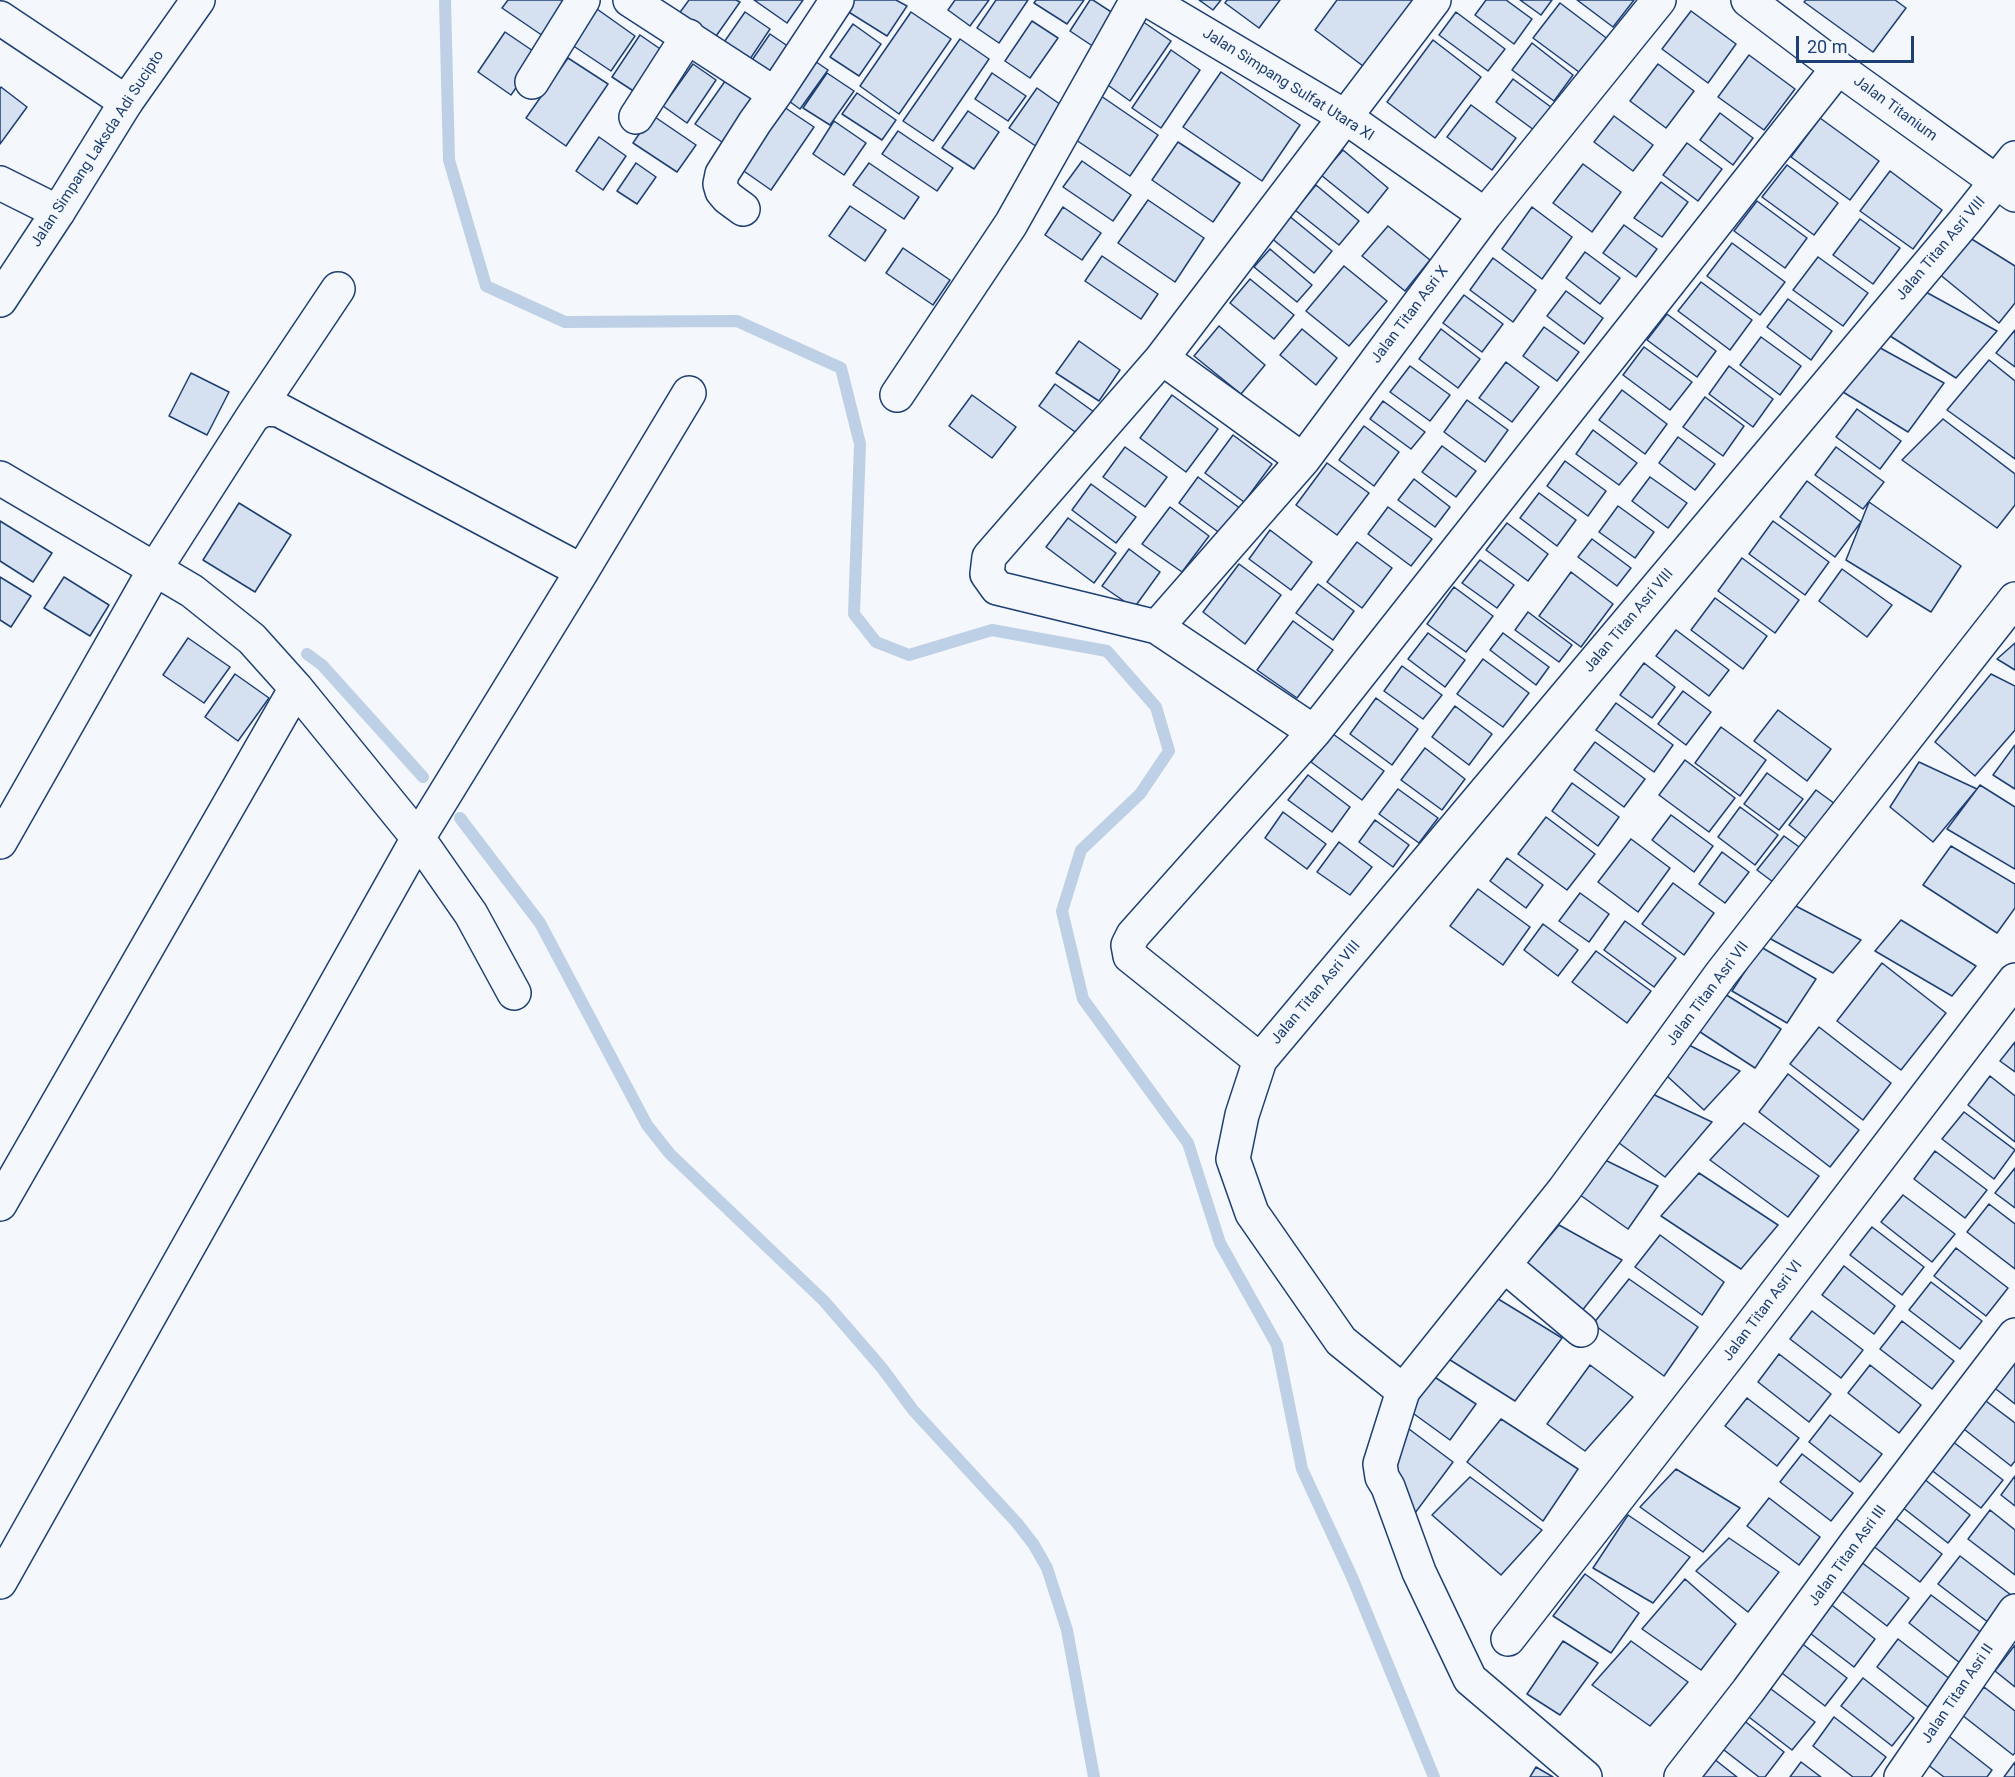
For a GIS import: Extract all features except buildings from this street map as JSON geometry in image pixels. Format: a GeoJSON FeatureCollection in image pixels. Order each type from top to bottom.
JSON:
{"type":"FeatureCollection","features":[{"type":"Feature","properties":{"kind":"street","name":"Jalan Simpang Laksda Adi Sucipto"},"geometry":{"type":"LineString","coordinates":[[4,284],[58,212],[126,102],[198,0]]}},
{"type":"Feature","properties":{"kind":"street"},"geometry":{"type":"LineString","coordinates":[[532,82],[583,0]]}},
{"type":"Feature","properties":{"kind":"street"},"geometry":{"type":"LineString","coordinates":[[630,0],[776,94]]}},
{"type":"Feature","properties":{"kind":"street"},"geometry":{"type":"LineString","coordinates":[[743,209],[728,198],[722,190],[720,184],[722,174],[837,0]]}},
{"type":"Feature","properties":{"kind":"street"},"geometry":{"type":"LineString","coordinates":[[897,395],[1011,224],[1137,0]]}},
{"type":"Feature","properties":{"kind":"street","name":"Jalan Simpang Sulfat Utara XI"},"geometry":{"type":"LineString","coordinates":[[1148,0],[1344,116],[1485,215]]}},
{"type":"Feature","properties":{"kind":"street"},"geometry":{"type":"LineString","coordinates":[[1314,732],[1157,627],[997,588],[987,574],[988,557],[1162,358],[1434,0]]}},
{"type":"Feature","properties":{"kind":"street","name":"Jalan Titan Asri X"},"geometry":{"type":"LineString","coordinates":[[1157,627],[1303,460],[1485,215],[1659,0]]}},
{"type":"Feature","properties":{"kind":"street","name":"Jalan Titanium"},"geometry":{"type":"LineString","coordinates":[[1748,0],[1838,68],[2009,178]]}},
{"type":"Feature","properties":{"kind":"street"},"geometry":{"type":"LineString","coordinates":[[0,18],[126,102]]}},
{"type":"Feature","properties":{"kind":"street"},"geometry":{"type":"LineString","coordinates":[[636,117],[688,36]]}},
{"type":"Feature","properties":{"kind":"street"},"geometry":{"type":"LineString","coordinates":[[1585,1777],[1470,1678],[1419,1572],[1388,1487],[1382,1477],[1380,1464],[1403,1391],[1341,1341],[1252,1213],[1233,1159],[1242,1115],[1260,1060],[1130,957],[1128,945],[1133,935],[1314,732],[1838,68]]}},
{"type":"Feature","properties":{"kind":"street","name":"Jalan Titan Asri VIII"},"geometry":{"type":"LineString","coordinates":[[1260,1060],[1958,230],[2009,178]]}},
{"type":"Feature","properties":{"kind":"street"},"geometry":{"type":"LineString","coordinates":[[0,183],[58,212]]}},
{"type":"Feature","properties":{"kind":"street"},"geometry":{"type":"LineString","coordinates":[[0,842],[156,569],[253,416],[338,289]]}},
{"type":"Feature","properties":{"kind":"street"},"geometry":{"type":"LineString","coordinates":[[1162,358],[1303,460]]}},
{"type":"Feature","properties":{"kind":"street"},"geometry":{"type":"LineString","coordinates":[[0,1582],[418,838],[689,393]]}},
{"type":"Feature","properties":{"kind":"street"},"geometry":{"type":"LineString","coordinates":[[253,416],[264,409],[279,410],[582,571]]}},
{"type":"Feature","properties":{"kind":"street"},"geometry":{"type":"LineString","coordinates":[[0,478],[192,591],[252,639],[296,688],[418,838],[471,914],[514,993]]}},
{"type":"Feature","properties":{"kind":"street","name":"Jalan Titan Asri VII"},"geometry":{"type":"LineString","coordinates":[[1403,1391],[1564,1191],[1721,975],[2015,599]]}},
{"type":"Feature","properties":{"kind":"street"},"geometry":{"type":"LineString","coordinates":[[0,1204],[296,688]]}},
{"type":"Feature","properties":{"kind":"street","name":"Jalan Titan Asri VI"},"geometry":{"type":"LineString","coordinates":[[1508,1639],[1735,1347],[2015,980]]}},
{"type":"Feature","properties":{"kind":"street"},"geometry":{"type":"LineString","coordinates":[[1504,1265],[1581,1330]]}},
{"type":"Feature","properties":{"kind":"street","name":"Jalan Titan Asri III"},"geometry":{"type":"LineString","coordinates":[[1681,1777],[2015,1335]]}},
{"type":"Feature","properties":{"kind":"street","name":"Jalan Titan Asri II"},"geometry":{"type":"LineString","coordinates":[[1901,1777],[2015,1611]]}},
{"type":"Feature","properties":{"kind":"waterway"},"geometry":{"type":"LineString","coordinates":[[445,0],[449,160],[486,286],[565,322],[737,321],[841,368],[860,444],[854,614],[876,642],[909,655],[992,630],[1107,651],[1156,707],[1169,751],[1140,794],[1081,850],[1062,911],[1083,999],[1188,1143],[1220,1243],[1277,1345],[1302,1469],[1352,1577],[1434,1777]]}},
{"type":"Feature","properties":{"kind":"waterway"},"geometry":{"type":"LineString","coordinates":[[307,654],[322,665],[423,777]]}},
{"type":"Feature","properties":{"kind":"waterway"},"geometry":{"type":"LineString","coordinates":[[460,818],[540,923],[647,1125],[670,1154],[824,1301],[882,1368],[913,1410],[1017,1523],[1034,1545],[1047,1568],[1067,1630],[1094,1777]]}}]}
